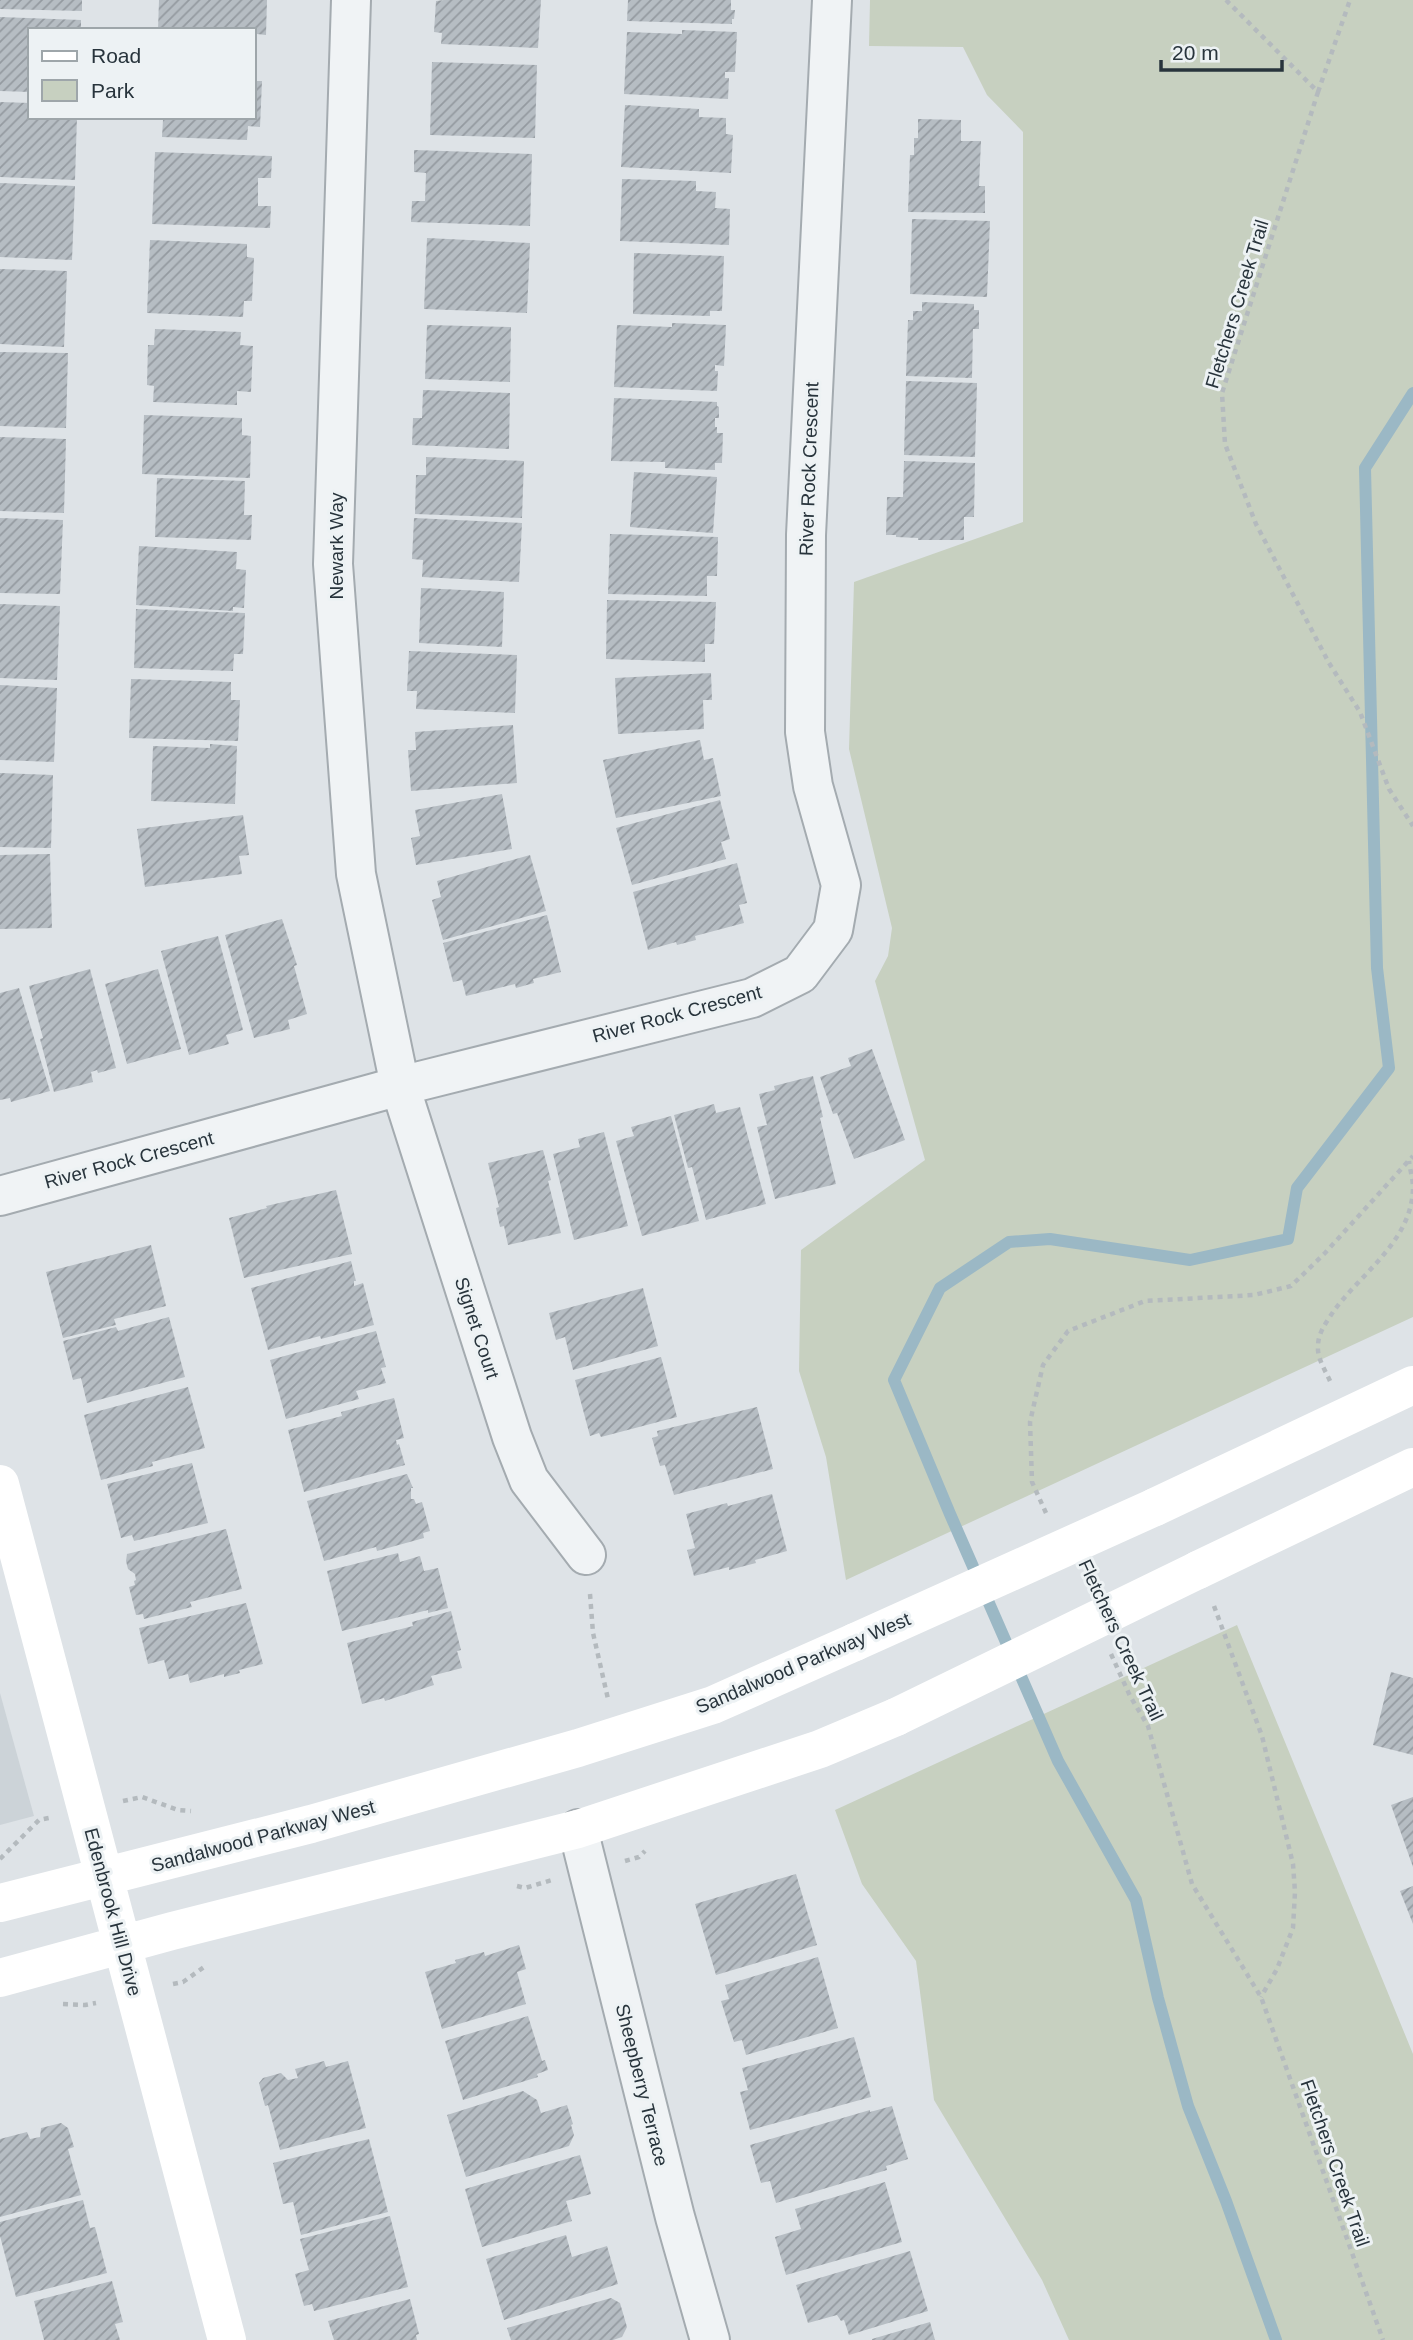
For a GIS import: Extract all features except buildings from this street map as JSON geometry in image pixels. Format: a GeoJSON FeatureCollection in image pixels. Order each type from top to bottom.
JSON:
{"type":"FeatureCollection","features":[{"type":"Feature","properties":{"kind":"main road","name":"Sandalwood Parkway West"},"geometry":{"type":"LineString","coordinates":[[0,1903],[311,1824],[590,1744],[713,1705],[1155,1507],[1413,1385]]}},
{"type":"Feature","properties":{"kind":"main road"},"geometry":{"type":"LineString","coordinates":[[0,1978],[122,1944],[578,1829],[820,1749],[897,1717],[1413,1467]]}},
{"type":"Feature","properties":{"kind":"main road","name":"Edenbrook Hill Drive"},"geometry":{"type":"LineString","coordinates":[[0,1484],[227,2340]]}},
{"type":"Feature","properties":{"kind":"street","name":"Newark Way"},"geometry":{"type":"LineString","coordinates":[[351,0],[333,564],[356,874],[400,1086]]}},
{"type":"Feature","properties":{"kind":"street","name":"River Rock Crescent"},"geometry":{"type":"LineString","coordinates":[[0,1196],[400,1086],[752,998],[800,974],[833,930],[841,885],[813,786],[805,732],[806,535],[831,0]]}},
{"type":"Feature","properties":{"kind":"street","name":"Signet Court"},"geometry":{"type":"LineString","coordinates":[[400,1086],[512,1437],[529,1479],[586,1555]]}},
{"type":"Feature","properties":{"kind":"street","name":"Sheepberry Terrace"},"geometry":{"type":"LineString","coordinates":[[578,1829],[675,2217],[710,2340]]}},
{"type":"Feature","properties":{"kind":"path"},"geometry":{"type":"LineString","coordinates":[[1226,0],[1318,92]]}},
{"type":"Feature","properties":{"kind":"path","name":"Fletchers Creek Trail"},"geometry":{"type":"LineString","coordinates":[[1350,0],[1222,393],[1225,444],[1256,524],[1329,663],[1360,712],[1389,789],[1413,826]]}},
{"type":"Feature","properties":{"kind":"path"},"geometry":{"type":"LineString","coordinates":[[1333,1389],[1319,1357],[1319,1336],[1344,1297],[1399,1236],[1409,1213],[1413,1188],[1411,1158]]}},
{"type":"Feature","properties":{"kind":"path"},"geometry":{"type":"LineString","coordinates":[[1049,1520],[1032,1482],[1030,1422],[1043,1365],[1069,1331],[1145,1301],[1254,1296],[1291,1286],[1325,1253],[1411,1158]]}},
{"type":"Feature","properties":{"kind":"path"},"geometry":{"type":"LineString","coordinates":[[586,1555],[593,1633],[609,1700]]}},
{"type":"Feature","properties":{"kind":"path"},"geometry":{"type":"LineString","coordinates":[[1214,1605],[1262,1736],[1293,1864],[1293,1928],[1277,1969],[1261,1997]]}},
{"type":"Feature","properties":{"kind":"path","name":"Fletchers Creek Trail"},"geometry":{"type":"LineString","coordinates":[[1107,1646],[1130,1696],[1148,1726],[1192,1884],[1261,1997],[1383,2340]]}},
{"type":"Feature","properties":{"kind":"path"},"geometry":{"type":"LineString","coordinates":[[0,1859],[39,1820]]}},
{"type":"Feature","properties":{"kind":"shaded area"},"geometry":{"type":"Polygon","coordinates":[[[0,1693],[34,1816],[0,1825],[0,1693]]]}},
{"type":"Feature","properties":{"kind":"green space"},"geometry":{"type":"Polygon","coordinates":[[[870,0],[1413,0],[1413,1317],[846,1580],[826,1457],[799,1371],[801,1250],[925,1160],[875,981],[888,956],[892,928],[849,749],[854,582],[1023,522],[1023,132],[987,95],[963,47],[869,46],[870,0]]]}},
{"type":"Feature","properties":{"kind":"green space"},"geometry":{"type":"Polygon","coordinates":[[[1237,1625],[1413,2054],[1413,2340],[1069,2340],[1042,2280],[934,2100],[916,1961],[862,1884],[835,1810],[1237,1625]]]}},
{"type":"Feature","properties":{"kind":"waterway"},"geometry":{"type":"LineString","coordinates":[[1276,2340],[1226,2201],[1188,2106],[1158,1998],[1136,1900],[1058,1761],[894,1380],[940,1288],[1009,1242],[1050,1239],[1190,1260],[1288,1239],[1297,1188],[1389,1068],[1377,968],[1365,468],[1413,393]]}}]}
